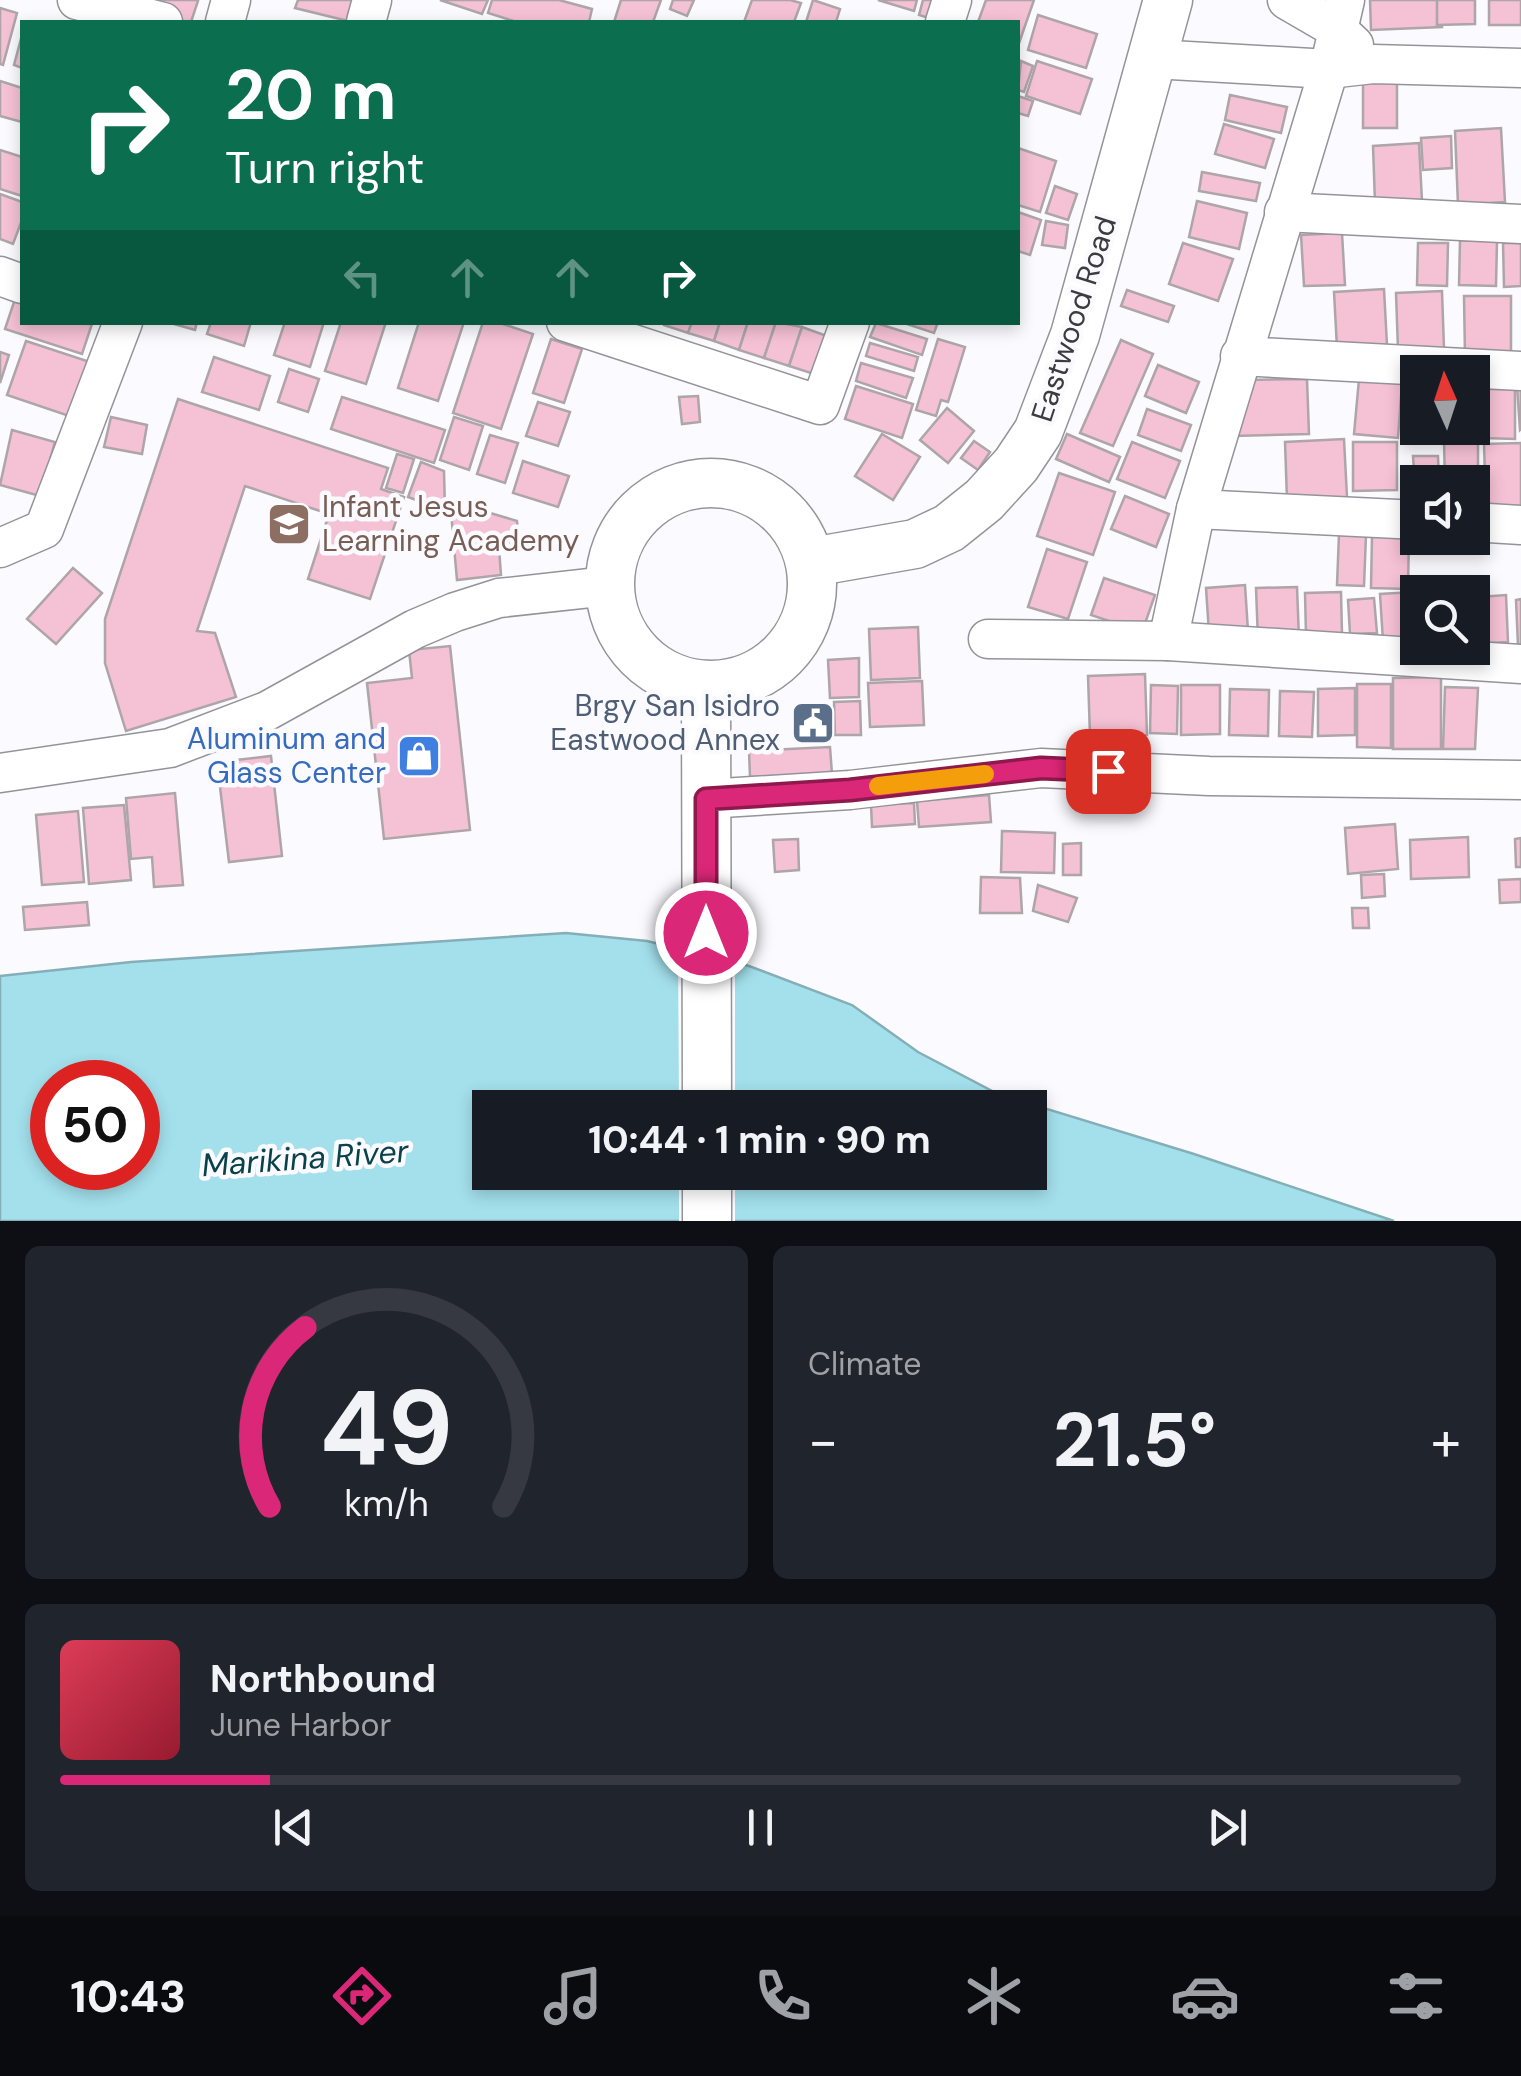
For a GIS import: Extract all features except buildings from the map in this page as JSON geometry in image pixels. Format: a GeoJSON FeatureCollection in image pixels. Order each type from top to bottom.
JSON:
{"type":"FeatureCollection","features":[{"type":"Feature","properties":{"kind":"main road","name":"Eastwood Road"},"geometry":{"type":"LineString","coordinates":[[812,562],[915,544],[949,528],[984,500],[1016,465],[1038,432],[1056,392],[1168,0]]}},
{"type":"Feature","properties":{"kind":"main road"},"geometry":{"type":"LineString","coordinates":[[705,482],[744,488],[778,507],[795,526],[812,562],[811,606],[801,632],[784,655],[761,672],[734,682],[706,685],[681,681],[657,671],[622,635],[612,611],[608,586],[611,560],[620,536],[636,514],[679,487],[705,482]]}},
{"type":"Feature","properties":{"kind":"main road"},"geometry":{"type":"LineString","coordinates":[[706,685],[706,1090]]}},
{"type":"Feature","properties":{"kind":"main road"},"geometry":{"type":"LineString","coordinates":[[707,1190],[707,1221]]}},
{"type":"Feature","properties":{"kind":"street"},"geometry":{"type":"LineString","coordinates":[[77,0],[155,20]]}},
{"type":"Feature","properties":{"kind":"street"},"geometry":{"type":"LineString","coordinates":[[1287,0],[1341,14],[1373,64]]}},
{"type":"Feature","properties":{"kind":"street"},"geometry":{"type":"LineString","coordinates":[[1168,641],[1196,509],[1329,70],[1341,14]]}},
{"type":"Feature","properties":{"kind":"street"},"geometry":{"type":"LineString","coordinates":[[1153,59],[1329,70],[1373,64],[1521,68]]}},
{"type":"Feature","properties":{"kind":"street"},"geometry":{"type":"LineString","coordinates":[[1284,212],[1521,224]]}},
{"type":"Feature","properties":{"kind":"street"},"geometry":{"type":"LineString","coordinates":[[0,548],[44,529],[122,325]]}},
{"type":"Feature","properties":{"kind":"street"},"geometry":{"type":"LineString","coordinates":[[575,325],[820,405],[849,325]]}},
{"type":"Feature","properties":{"kind":"street"},"geometry":{"type":"LineString","coordinates":[[1240,356],[1521,370]]}},
{"type":"Feature","properties":{"kind":"street"},"geometry":{"type":"LineString","coordinates":[[1196,509],[1400,519]]}},
{"type":"Feature","properties":{"kind":"street"},"geometry":{"type":"LineString","coordinates":[[1490,523],[1521,524]]}},
{"type":"Feature","properties":{"kind":"street"},"geometry":{"type":"LineString","coordinates":[[0,772],[170,748],[267,712],[416,629],[455,612],[499,598],[608,586]]}},
{"type":"Feature","properties":{"kind":"street"},"geometry":{"type":"LineString","coordinates":[[988,639],[1168,641],[1521,664]]}},
{"type":"Feature","properties":{"kind":"street"},"geometry":{"type":"LineString","coordinates":[[706,799],[850,790],[1041,768],[1209,776],[1521,780]]}},
{"type":"Feature","properties":{"kind":"water","name":"Marikina River"},"geometry":{"type":"Polygon","coordinates":[[[566,933],[647,941],[749,966],[852,1005],[918,1052],[990,1090],[472,1090],[472,1190],[1047,1190],[1047,1109],[1394,1221],[0,1221],[0,976],[131,962],[566,933]]]}},
{"type":"Feature","properties":{"kind":"pier"},"geometry":{"type":"Polygon","coordinates":[[[678,943],[735,957],[735,1090],[679,1090],[678,943]]]}},
{"type":"Feature","properties":{"kind":"pier"},"geometry":{"type":"Polygon","coordinates":[[[679,1190],[735,1190],[735,1221],[679,1221],[679,1190]]]}},
{"type":"Feature","properties":{"kind":"slow traffic"},"geometry":{"type":"LineString","coordinates":[[878,786],[985,774]]}},
{"type":"Feature","properties":{"kind":"place","name":"Infant Jesus Learning Academy"},"geometry":{"type":"Point","coordinates":[289,524]}},
{"type":"Feature","properties":{"kind":"place","name":"Brgy San Isidro Eastwood Annex"},"geometry":{"type":"Point","coordinates":[813,723]}},
{"type":"Feature","properties":{"kind":"place","name":"Aluminum and Glass Center"},"geometry":{"type":"Point","coordinates":[419,756]}},
{"type":"Feature","properties":{"kind":"route"},"geometry":{"type":"LineString","coordinates":[[706,933],[706,799],[850,790],[1041,768],[1108,771]]}}]}
